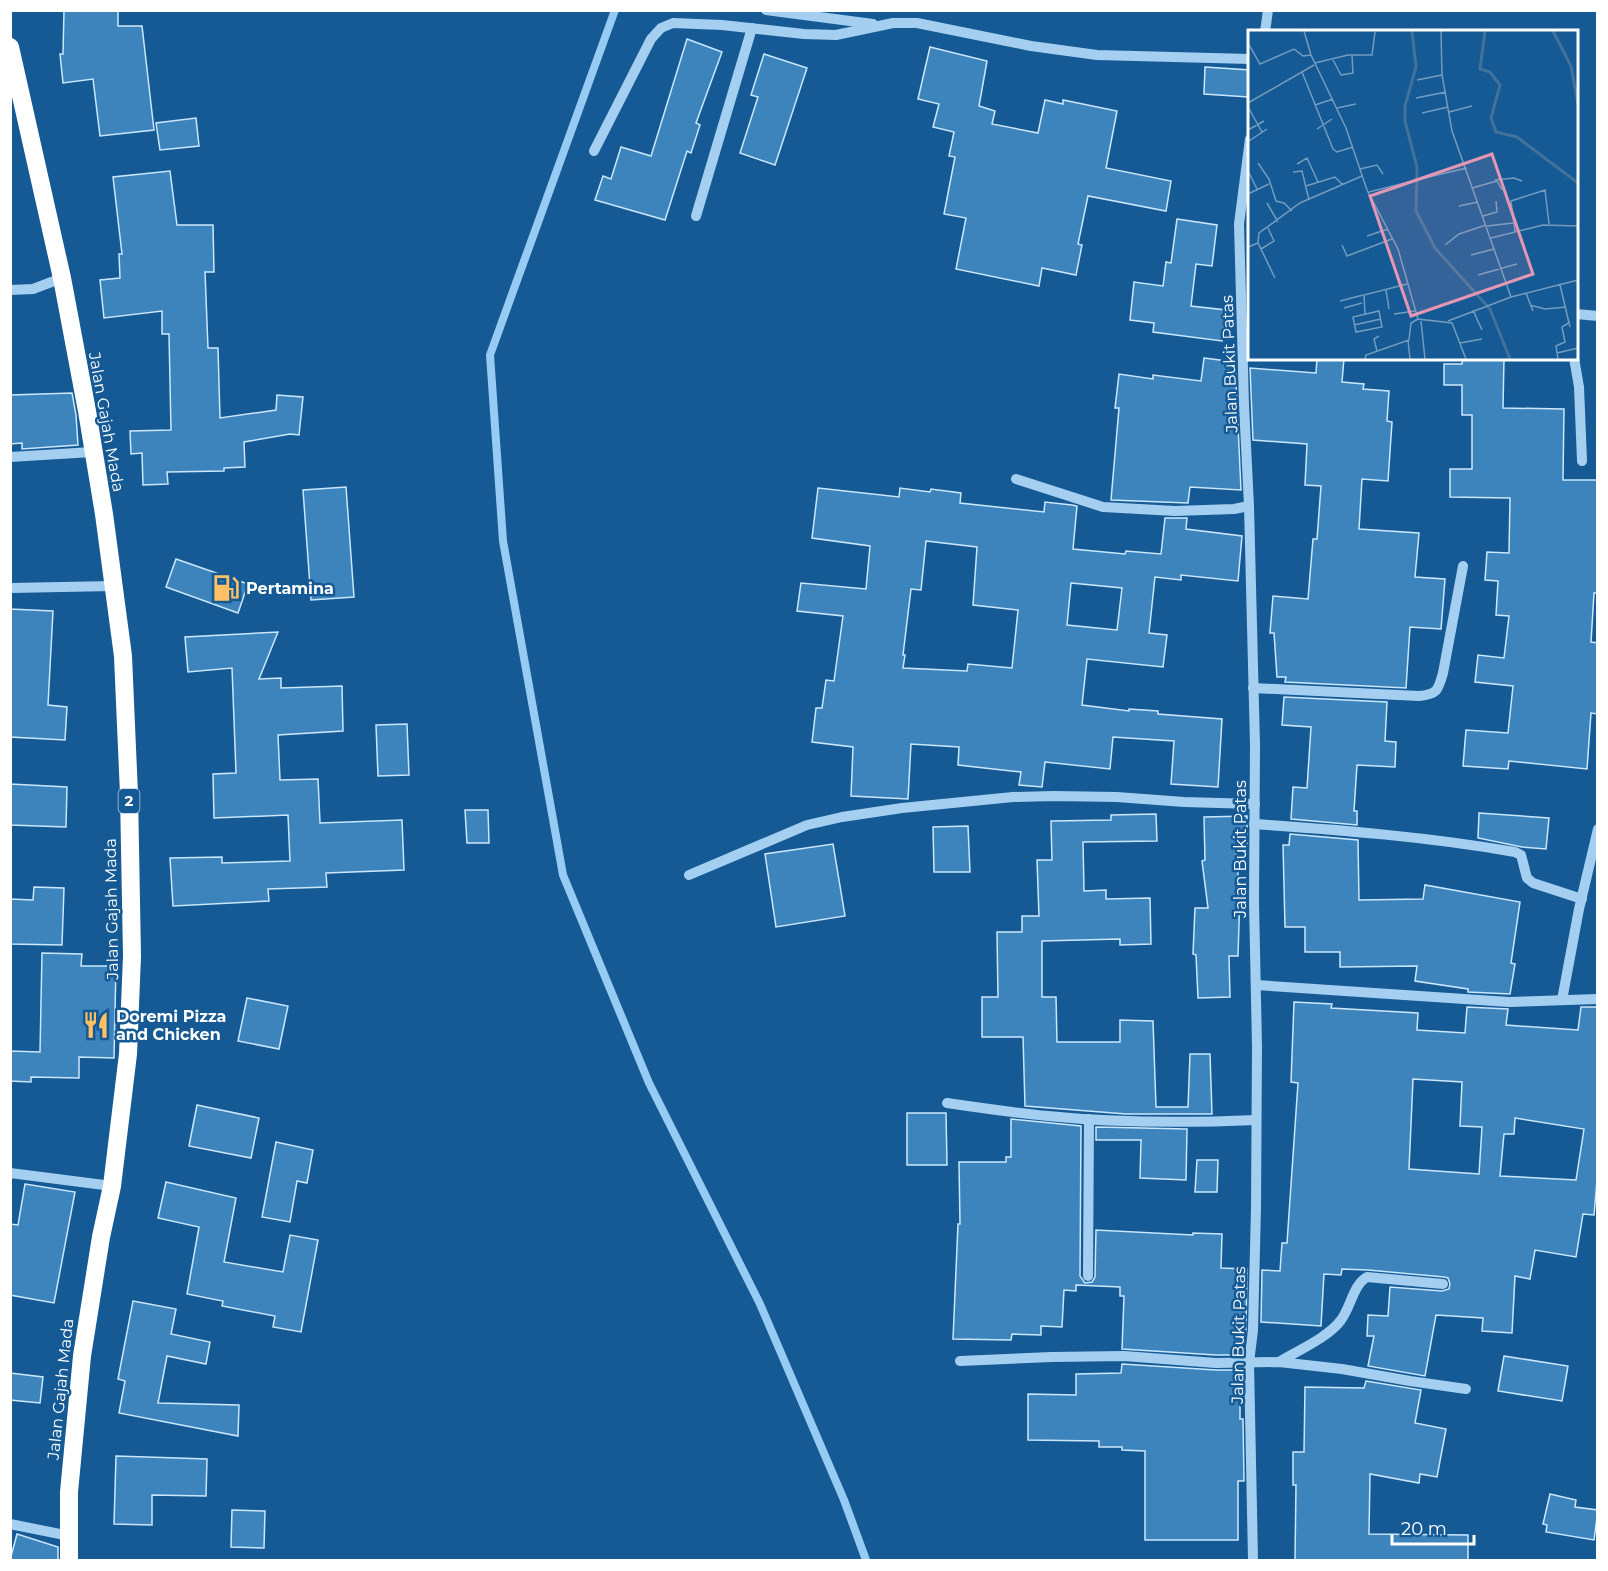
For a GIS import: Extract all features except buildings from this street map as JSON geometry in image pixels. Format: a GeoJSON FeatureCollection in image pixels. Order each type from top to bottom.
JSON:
{"type":"FeatureCollection","features":[{"type":"Feature","properties":{"kind":"highway","name":"Jalan Gajah Mada"},"geometry":{"type":"LineString","coordinates":[[10,47],[62,278],[104,514],[123,656],[129,794],[132,956],[128,1054],[112,1186],[97,1258],[82,1356],[69,1492],[69,1560]]}},
{"type":"Feature","properties":{"kind":"street"},"geometry":{"type":"LineString","coordinates":[[766,10],[879,25]]}},
{"type":"Feature","properties":{"kind":"street"},"geometry":{"type":"LineString","coordinates":[[1265,30],[1268,10]]}},
{"type":"Feature","properties":{"kind":"street"},"geometry":{"type":"LineString","coordinates":[[594,151],[651,39],[661,28],[673,23],[837,35],[879,25],[917,23],[1031,46],[1097,55],[1248,59]]}},
{"type":"Feature","properties":{"kind":"street"},"geometry":{"type":"LineString","coordinates":[[696,216],[752,28]]}},
{"type":"Feature","properties":{"kind":"street","name":"Jalan Bukit Patas"},"geometry":{"type":"LineString","coordinates":[[1248,152],[1242,189],[1250,506],[1256,985],[1254,1330],[1249,1363],[1252,1560]]}},
{"type":"Feature","properties":{"kind":"street"},"geometry":{"type":"LineString","coordinates":[[10,290],[33,289],[62,278]]}},
{"type":"Feature","properties":{"kind":"street"},"geometry":{"type":"LineString","coordinates":[[1578,314],[1598,316]]}},
{"type":"Feature","properties":{"kind":"street"},"geometry":{"type":"LineString","coordinates":[[1574,360],[1579,387],[1582,460]]}},
{"type":"Feature","properties":{"kind":"street"},"geometry":{"type":"LineString","coordinates":[[10,457],[92,452]]}},
{"type":"Feature","properties":{"kind":"street"},"geometry":{"type":"LineString","coordinates":[[1016,478],[1103,507],[1175,511],[1234,509],[1250,506]]}},
{"type":"Feature","properties":{"kind":"street"},"geometry":{"type":"LineString","coordinates":[[1253,688],[1419,696],[1432,694],[1438,688],[1443,673],[1463,566]]}},
{"type":"Feature","properties":{"kind":"street"},"geometry":{"type":"LineString","coordinates":[[10,588],[114,586]]}},
{"type":"Feature","properties":{"kind":"street"},"geometry":{"type":"LineString","coordinates":[[689,874],[807,825],[902,808],[1013,797],[1053,796],[1254,804]]}},
{"type":"Feature","properties":{"kind":"street"},"geometry":{"type":"LineString","coordinates":[[1254,824],[1304,827],[1515,852],[1521,855],[1527,878],[1533,883],[1582,899]]}},
{"type":"Feature","properties":{"kind":"street"},"geometry":{"type":"LineString","coordinates":[[1562,1000],[1598,829]]}},
{"type":"Feature","properties":{"kind":"street"},"geometry":{"type":"LineString","coordinates":[[1256,985],[1499,1002],[1598,999]]}},
{"type":"Feature","properties":{"kind":"street"},"geometry":{"type":"LineString","coordinates":[[947,1103],[1089,1119],[1194,1122],[1256,1120]]}},
{"type":"Feature","properties":{"kind":"street"},"geometry":{"type":"LineString","coordinates":[[1088,1276],[1089,1119]]}},
{"type":"Feature","properties":{"kind":"street"},"geometry":{"type":"LineString","coordinates":[[10,1173],[112,1186]]}},
{"type":"Feature","properties":{"kind":"street"},"geometry":{"type":"LineString","coordinates":[[1279,1362],[1325,1335],[1341,1322],[1359,1284],[1367,1277],[1443,1284]]}},
{"type":"Feature","properties":{"kind":"street"},"geometry":{"type":"LineString","coordinates":[[960,1361],[1124,1356],[1216,1363],[1279,1362],[1342,1369],[1466,1389]]}},
{"type":"Feature","properties":{"kind":"street"},"geometry":{"type":"LineString","coordinates":[[10,1524],[70,1536]]}},
{"type":"Feature","properties":{"kind":"waterway"},"geometry":{"type":"LineString","coordinates":[[615,10],[490,355],[503,541],[563,875],[649,1083],[760,1304],[844,1500],[866,1560]]}},
{"type":"Feature","properties":{"kind":"place","name":"Pertamina"},"geometry":{"type":"Point","coordinates":[226,588]}},
{"type":"Feature","properties":{"kind":"place","name":"Doremi Pizza and Chicken"},"geometry":{"type":"Point","coordinates":[96,1025]}}]}
